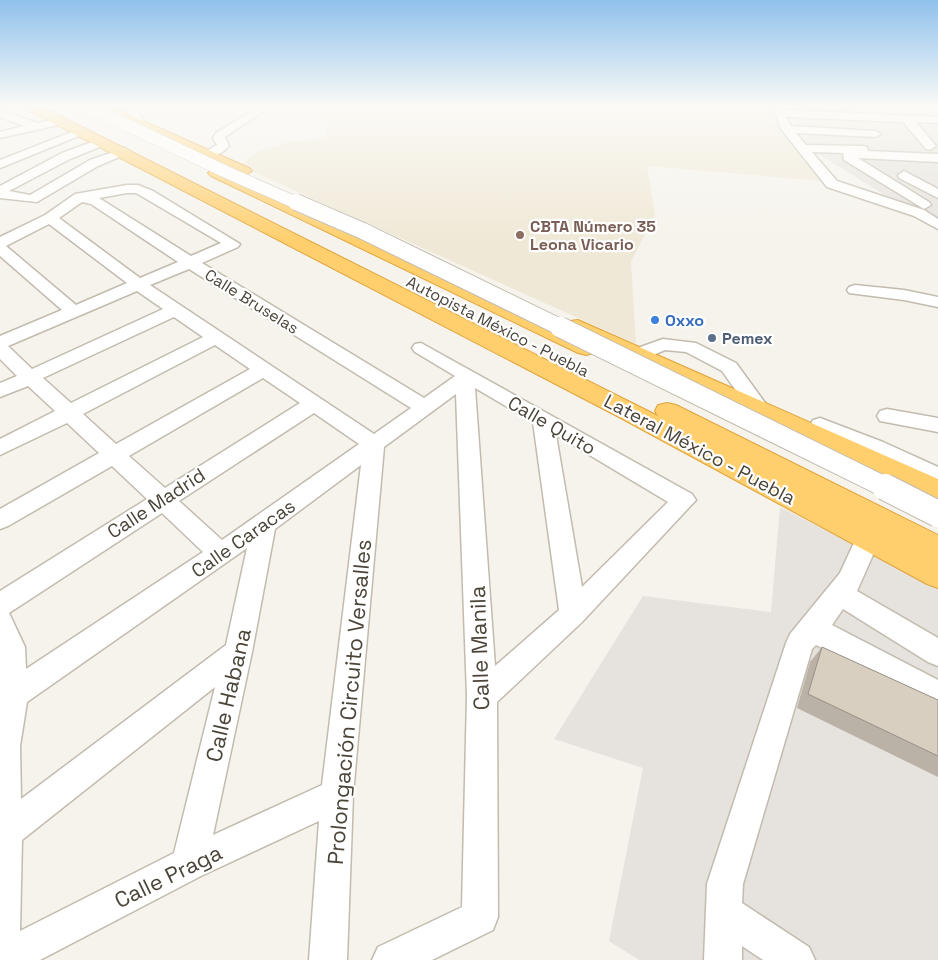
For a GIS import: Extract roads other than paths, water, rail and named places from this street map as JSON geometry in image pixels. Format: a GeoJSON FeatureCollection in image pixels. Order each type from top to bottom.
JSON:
{"type":"FeatureCollection","features":[{"type":"Feature","properties":{"kind":"highway","name":"Lateral México - Puebla"},"geometry":{"type":"LineString","coordinates":[[125,152],[619,406],[938,575]]}},
{"type":"Feature","properties":{"kind":"highway","name":"Autopista México - Puebla"},"geometry":{"type":"LineString","coordinates":[[133,152],[600,376],[938,549]]}},
{"type":"Feature","properties":{"kind":"highway","name":"Autopista México - Puebla"},"geometry":{"type":"LineString","coordinates":[[173,152],[938,514]]}},
{"type":"Feature","properties":{"kind":"highway"},"geometry":{"type":"LineString","coordinates":[[203,152],[761,411],[938,491]]}},
{"type":"Feature","properties":{"kind":"highway"},"geometry":{"type":"LineString","coordinates":[[230,180],[365,227]]}},
{"type":"Feature","properties":{"kind":"street"},"geometry":{"type":"LineString","coordinates":[[0,164],[19,152]]}},
{"type":"Feature","properties":{"kind":"street"},"geometry":{"type":"LineString","coordinates":[[0,193],[66,156],[77,152]]}},
{"type":"Feature","properties":{"kind":"street"},"geometry":{"type":"LineString","coordinates":[[0,193],[32,199],[94,163],[125,152]]}},
{"type":"Feature","properties":{"kind":"street"},"geometry":{"type":"LineString","coordinates":[[184,152],[363,231],[812,449],[938,514]]}},
{"type":"Feature","properties":{"kind":"street"},"geometry":{"type":"LineString","coordinates":[[199,152],[593,336],[938,503]]}},
{"type":"Feature","properties":{"kind":"street"},"geometry":{"type":"LineString","coordinates":[[208,154],[213,152]]}},
{"type":"Feature","properties":{"kind":"street"},"geometry":{"type":"LineString","coordinates":[[805,152],[832,184],[919,213],[938,225]]}},
{"type":"Feature","properties":{"kind":"street"},"geometry":{"type":"LineString","coordinates":[[887,152],[891,152]]}},
{"type":"Feature","properties":{"kind":"street"},"geometry":{"type":"LineString","coordinates":[[938,158],[848,154],[848,157],[862,167],[938,213]]}},
{"type":"Feature","properties":{"kind":"street"},"geometry":{"type":"LineString","coordinates":[[862,167],[938,170]]}},
{"type":"Feature","properties":{"kind":"street"},"geometry":{"type":"LineString","coordinates":[[893,168],[938,194]]}},
{"type":"Feature","properties":{"kind":"street"},"geometry":{"type":"LineString","coordinates":[[922,186],[938,186]]}},
{"type":"Feature","properties":{"kind":"street"},"geometry":{"type":"LineString","coordinates":[[0,243],[50,218],[80,197],[138,189],[233,244],[5,343]]}},
{"type":"Feature","properties":{"kind":"street","name":"Calle Bruselas"},"geometry":{"type":"LineString","coordinates":[[80,197],[96,201],[190,262],[424,407]]}},
{"type":"Feature","properties":{"kind":"street"},"geometry":{"type":"LineString","coordinates":[[50,218],[139,285],[374,444]]}},
{"type":"Feature","properties":{"kind":"street"},"geometry":{"type":"LineString","coordinates":[[0,248],[74,312]]}},
{"type":"Feature","properties":{"kind":"street"},"geometry":{"type":"LineString","coordinates":[[855,290],[904,295],[938,302]]}},
{"type":"Feature","properties":{"kind":"street"},"geometry":{"type":"LineString","coordinates":[[0,391],[175,310]]}},
{"type":"Feature","properties":{"kind":"street"},"geometry":{"type":"LineString","coordinates":[[0,322],[5,343],[30,377],[164,498],[221,554]]}},
{"type":"Feature","properties":{"kind":"street"},"geometry":{"type":"LineString","coordinates":[[0,448],[215,338]]}},
{"type":"Feature","properties":{"kind":"street"},"geometry":{"type":"LineString","coordinates":[[639,354],[663,344],[690,347],[728,367],[761,411]]}},
{"type":"Feature","properties":{"kind":"street","name":"Calle Quito"},"geometry":{"type":"LineString","coordinates":[[422,348],[467,377],[684,500],[573,614]]}},
{"type":"Feature","properties":{"kind":"street"},"geometry":{"type":"LineString","coordinates":[[0,520],[262,370]]}},
{"type":"Feature","properties":{"kind":"street","name":"Calle Caracas"},"geometry":{"type":"LineString","coordinates":[[13,694],[264,524],[467,377]]}},
{"type":"Feature","properties":{"kind":"street","name":"Calle Manila"},"geometry":{"type":"LineString","coordinates":[[391,960],[480,917],[482,696],[467,377]]}},
{"type":"Feature","properties":{"kind":"street","name":"Calle Madrid"},"geometry":{"type":"LineString","coordinates":[[0,605],[313,404]]}},
{"type":"Feature","properties":{"kind":"street"},"geometry":{"type":"LineString","coordinates":[[887,416],[938,425]]}},
{"type":"Feature","properties":{"kind":"street"},"geometry":{"type":"LineString","coordinates":[[482,696],[573,614],[543,420]]}},
{"type":"Feature","properties":{"kind":"street"},"geometry":{"type":"LineString","coordinates":[[820,425],[875,447],[938,476]]}},
{"type":"Feature","properties":{"kind":"street","name":"Prolongación Circuito Versalles"},"geometry":{"type":"LineString","coordinates":[[328,960],[337,795],[374,444]]}},
{"type":"Feature","properties":{"kind":"street","name":"Calle Habana"},"geometry":{"type":"LineString","coordinates":[[189,864],[238,652],[264,524]]}},
{"type":"Feature","properties":{"kind":"street"},"geometry":{"type":"LineString","coordinates":[[723,960],[724,884],[800,643],[850,580],[868,539]]}},
{"type":"Feature","properties":{"kind":"street"},"geometry":{"type":"LineString","coordinates":[[840,594],[938,653]]}},
{"type":"Feature","properties":{"kind":"street"},"geometry":{"type":"LineString","coordinates":[[0,622],[11,647],[13,694],[2,748],[5,832],[1,960]]}},
{"type":"Feature","properties":{"kind":"street"},"geometry":{"type":"LineString","coordinates":[[813,629],[938,695]]}},
{"type":"Feature","properties":{"kind":"street"},"geometry":{"type":"LineString","coordinates":[[5,832],[238,652]]}},
{"type":"Feature","properties":{"kind":"street","name":"Calle Praga"},"geometry":{"type":"LineString","coordinates":[[1,960],[189,864],[337,795]]}},
{"type":"Feature","properties":{"kind":"street"},"geometry":{"type":"LineString","coordinates":[[724,912],[796,960]]}},
{"type":"Feature","properties":{"kind":"place","name":"CBTA Número 35 Leona Vicario"},"geometry":{"type":"Point","coordinates":[520,235]}},
{"type":"Feature","properties":{"kind":"place","name":"Oxxo"},"geometry":{"type":"Point","coordinates":[655,320]}},
{"type":"Feature","properties":{"kind":"place","name":"Pemex"},"geometry":{"type":"Point","coordinates":[712,338]}}]}
